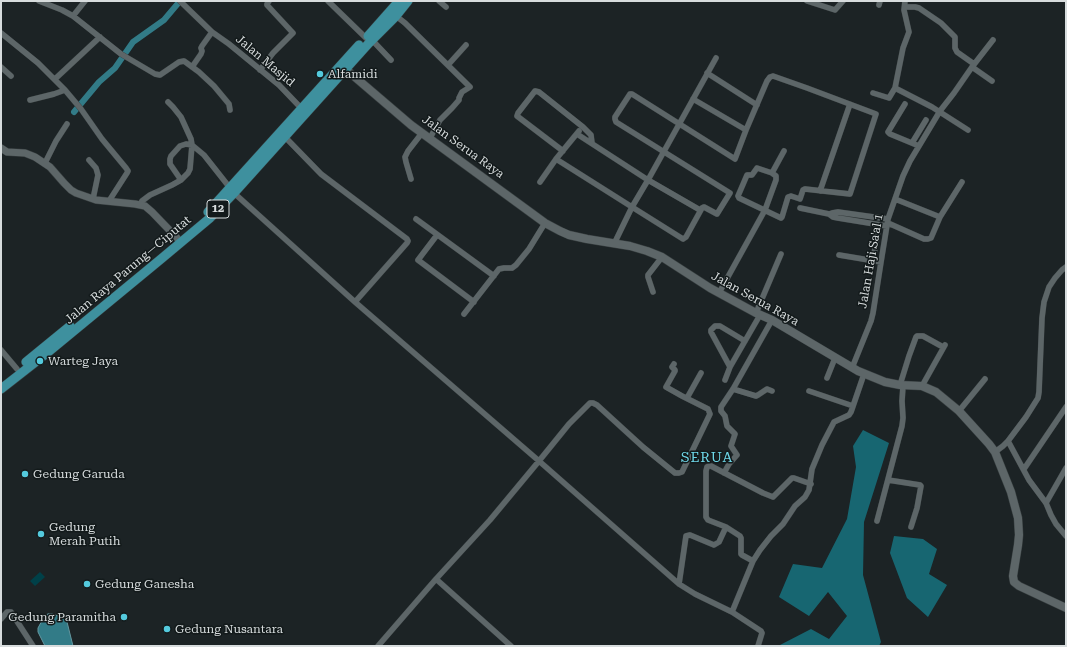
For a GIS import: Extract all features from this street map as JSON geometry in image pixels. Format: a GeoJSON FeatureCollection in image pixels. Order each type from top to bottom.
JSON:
{"type":"FeatureCollection","features":[{"type":"Feature","properties":{"kind":"highway","name":"Jalan Raya Parung—Ciputat"},"geometry":{"type":"LineString","coordinates":[[1,389],[161,260],[210,218],[231,191],[302,108],[369,39],[399,1]]}},
{"type":"Feature","properties":{"kind":"highway","name":"Jalan Raya Parung—Ciputat"},"geometry":{"type":"LineString","coordinates":[[369,39],[396,16],[408,1]]}},
{"type":"Feature","properties":{"kind":"highway","name":"Jalan Raya Parung—Ciputat"},"geometry":{"type":"LineString","coordinates":[[1,382],[206,214],[231,191],[285,137],[343,67]]}},
{"type":"Feature","properties":{"kind":"main road","name":"Jalan Serua Raya"},"geometry":{"type":"LineString","coordinates":[[343,67],[422,133],[545,223],[569,235],[639,248],[662,257],[719,293],[772,320],[864,374],[885,382],[922,386],[936,392],[980,433],[994,452],[1011,492],[1018,518],[1019,535],[1013,576],[1014,582],[1034,594],[1066,608]]}},
{"type":"Feature","properties":{"kind":"street"},"geometry":{"type":"LineString","coordinates":[[39,1],[73,16],[121,54],[158,75],[163,74],[179,62],[184,62],[214,86],[229,104],[230,110]]}},
{"type":"Feature","properties":{"kind":"street"},"geometry":{"type":"LineString","coordinates":[[73,16],[85,1]]}},
{"type":"Feature","properties":{"kind":"street"},"geometry":{"type":"LineString","coordinates":[[260,70],[275,51],[293,33],[267,6],[269,1]]}},
{"type":"Feature","properties":{"kind":"street"},"geometry":{"type":"LineString","coordinates":[[328,1],[391,60]]}},
{"type":"Feature","properties":{"kind":"street"},"geometry":{"type":"LineString","coordinates":[[439,1],[446,7]]}},
{"type":"Feature","properties":{"kind":"street"},"geometry":{"type":"LineString","coordinates":[[807,1],[835,10],[843,1]]}},
{"type":"Feature","properties":{"kind":"street","name":"Jalan Masjid"},"geometry":{"type":"LineString","coordinates":[[182,2],[212,32],[279,85],[302,108]]}},
{"type":"Feature","properties":{"kind":"street"},"geometry":{"type":"LineString","coordinates":[[873,92],[889,98],[895,88],[903,48],[909,32],[905,13],[905,4],[920,8],[941,23],[955,37],[955,48],[957,52],[992,81]]}},
{"type":"Feature","properties":{"kind":"street"},"geometry":{"type":"LineString","coordinates":[[396,16],[470,87],[462,92],[459,100],[440,120],[430,138]]}},
{"type":"Feature","properties":{"kind":"street"},"geometry":{"type":"LineString","coordinates":[[192,67],[202,51],[202,46],[212,32]]}},
{"type":"Feature","properties":{"kind":"street"},"geometry":{"type":"LineString","coordinates":[[1,33],[38,63],[65,90],[128,171],[109,201]]}},
{"type":"Feature","properties":{"kind":"street"},"geometry":{"type":"LineString","coordinates":[[54,79],[100,37]]}},
{"type":"Feature","properties":{"kind":"street","name":"Jalan Haji Sa'al 1"},"geometry":{"type":"LineString","coordinates":[[852,368],[872,317],[880,262],[888,222],[903,176],[940,111],[993,40]]}},
{"type":"Feature","properties":{"kind":"street"},"geometry":{"type":"LineString","coordinates":[[448,65],[466,44]]}},
{"type":"Feature","properties":{"kind":"street"},"geometry":{"type":"LineString","coordinates":[[614,244],[632,207],[716,58]]}},
{"type":"Feature","properties":{"kind":"street"},"geometry":{"type":"LineString","coordinates":[[1,67],[11,76]]}},
{"type":"Feature","properties":{"kind":"street"},"geometry":{"type":"LineString","coordinates":[[707,74],[756,105]]}},
{"type":"Feature","properties":{"kind":"street"},"geometry":{"type":"LineString","coordinates":[[556,159],[683,239],[686,237],[703,207],[716,214],[730,193],[616,122],[615,118],[630,94],[735,159],[756,105],[768,79],[773,76],[876,114],[850,194],[805,189],[803,190],[800,199],[790,196],[788,197],[782,217],[765,210],[739,198],[738,196],[747,175],[752,175],[757,168],[772,173],[776,176],[776,180],[765,210],[719,293]]}},
{"type":"Feature","properties":{"kind":"street"},"geometry":{"type":"LineString","coordinates":[[895,88],[940,111],[968,130]]}},
{"type":"Feature","properties":{"kind":"street"},"geometry":{"type":"LineString","coordinates":[[30,100],[65,90]]}},
{"type":"Feature","properties":{"kind":"street"},"geometry":{"type":"LineString","coordinates":[[563,151],[517,117],[518,113],[536,91],[583,127],[591,135],[592,144]]}},
{"type":"Feature","properties":{"kind":"street"},"geometry":{"type":"LineString","coordinates":[[693,99],[746,130]]}},
{"type":"Feature","properties":{"kind":"street"},"geometry":{"type":"LineString","coordinates":[[140,205],[142,201],[150,195],[181,180],[190,169],[192,146],[191,139],[181,117],[174,107],[168,102]]}},
{"type":"Feature","properties":{"kind":"street"},"geometry":{"type":"LineString","coordinates":[[820,191],[850,104]]}},
{"type":"Feature","properties":{"kind":"street"},"geometry":{"type":"LineString","coordinates":[[905,104],[888,132],[919,146]]}},
{"type":"Feature","properties":{"kind":"street"},"geometry":{"type":"LineString","coordinates":[[912,144],[926,120]]}},
{"type":"Feature","properties":{"kind":"street"},"geometry":{"type":"LineString","coordinates":[[45,163],[56,141],[67,124]]}},
{"type":"Feature","properties":{"kind":"street"},"geometry":{"type":"LineString","coordinates":[[540,182],[556,159],[583,127]]}},
{"type":"Feature","properties":{"kind":"street"},"geometry":{"type":"LineString","coordinates":[[411,179],[405,157],[422,133]]}},
{"type":"Feature","properties":{"kind":"street"},"geometry":{"type":"LineString","coordinates":[[577,134],[648,180],[700,210]]}},
{"type":"Feature","properties":{"kind":"street"},"geometry":{"type":"LineString","coordinates":[[285,137],[321,174],[408,241],[356,302]]}},
{"type":"Feature","properties":{"kind":"street"},"geometry":{"type":"LineString","coordinates":[[181,180],[170,164],[170,159],[180,146],[186,144],[192,146],[204,155],[231,191],[679,584],[695,594],[732,612],[761,630],[762,633],[758,646]]}},
{"type":"Feature","properties":{"kind":"street"},"geometry":{"type":"LineString","coordinates":[[1,148],[7,152],[26,152],[30,154],[50,167],[71,190],[76,193],[93,199],[145,206],[177,238]]}},
{"type":"Feature","properties":{"kind":"street"},"geometry":{"type":"LineString","coordinates":[[772,173],[784,151]]}},
{"type":"Feature","properties":{"kind":"street"},"geometry":{"type":"LineString","coordinates":[[89,160],[96,168],[98,175],[93,199]]}},
{"type":"Feature","properties":{"kind":"street"},"geometry":{"type":"LineString","coordinates":[[829,214],[838,212],[888,222],[924,239],[928,239],[931,238],[940,217],[962,182]]}},
{"type":"Feature","properties":{"kind":"street"},"geometry":{"type":"LineString","coordinates":[[895,199],[940,217]]}},
{"type":"Feature","properties":{"kind":"street"},"geometry":{"type":"LineString","coordinates":[[800,208],[829,214],[833,217],[879,225],[888,222]]}},
{"type":"Feature","properties":{"kind":"street"},"geometry":{"type":"LineString","coordinates":[[416,219],[494,276]]}},
{"type":"Feature","properties":{"kind":"street"},"geometry":{"type":"LineString","coordinates":[[464,314],[502,268],[512,268],[516,265],[545,223]]}},
{"type":"Feature","properties":{"kind":"street"},"geometry":{"type":"LineString","coordinates":[[873,260],[879,225]]}},
{"type":"Feature","properties":{"kind":"street"},"geometry":{"type":"LineString","coordinates":[[437,235],[418,260],[474,302]]}},
{"type":"Feature","properties":{"kind":"street"},"geometry":{"type":"LineString","coordinates":[[725,380],[730,367],[758,314],[781,254]]}},
{"type":"Feature","properties":{"kind":"street"},"geometry":{"type":"LineString","coordinates":[[839,255],[880,262]]}},
{"type":"Feature","properties":{"kind":"street"},"geometry":{"type":"LineString","coordinates":[[653,292],[648,275],[662,257]]}},
{"type":"Feature","properties":{"kind":"street"},"geometry":{"type":"LineString","coordinates":[[994,452],[1008,441],[1038,398],[1044,302],[1049,287],[1066,266]]}},
{"type":"Feature","properties":{"kind":"street"},"geometry":{"type":"LineString","coordinates":[[721,410],[721,407],[733,389],[772,320]]}},
{"type":"Feature","properties":{"kind":"street"},"geometry":{"type":"LineString","coordinates":[[730,367],[711,330],[714,326],[720,326],[744,341]]}},
{"type":"Feature","properties":{"kind":"street"},"geometry":{"type":"LineString","coordinates":[[877,521],[902,426],[902,385],[909,356],[916,337],[919,335],[944,346],[922,386]]}},
{"type":"Feature","properties":{"kind":"street"},"geometry":{"type":"LineString","coordinates":[[1,350],[17,369]]}},
{"type":"Feature","properties":{"kind":"street"},"geometry":{"type":"LineString","coordinates":[[827,378],[835,358]]}},
{"type":"Feature","properties":{"kind":"street"},"geometry":{"type":"LineString","coordinates":[[674,364],[672,367],[675,371],[666,386],[708,408],[710,411],[721,410]]}},
{"type":"Feature","properties":{"kind":"street"},"geometry":{"type":"LineString","coordinates":[[687,398],[700,373]]}},
{"type":"Feature","properties":{"kind":"street"},"geometry":{"type":"LineString","coordinates":[[732,612],[753,560],[763,544],[783,524],[795,506],[805,497],[809,490],[812,469],[831,426],[837,420],[849,415],[864,374]]}},
{"type":"Feature","properties":{"kind":"street"},"geometry":{"type":"LineString","coordinates":[[959,412],[985,379]]}},
{"type":"Feature","properties":{"kind":"street"},"geometry":{"type":"LineString","coordinates":[[733,389],[756,396],[767,388],[772,391]]}},
{"type":"Feature","properties":{"kind":"street"},"geometry":{"type":"LineString","coordinates":[[810,392],[853,406]]}},
{"type":"Feature","properties":{"kind":"street"},"geometry":{"type":"LineString","coordinates":[[378,646],[490,520],[569,424],[590,403],[593,403],[675,473],[682,472],[710,414],[710,411]]}},
{"type":"Feature","properties":{"kind":"street"},"geometry":{"type":"LineString","coordinates":[[1024,469],[1066,408]]}},
{"type":"Feature","properties":{"kind":"street"},"geometry":{"type":"LineString","coordinates":[[721,410],[725,416],[727,426],[734,434],[731,446],[737,455],[729,464],[724,473]]}},
{"type":"Feature","properties":{"kind":"street"},"geometry":{"type":"LineString","coordinates":[[1008,441],[1029,480],[1046,504],[1051,515],[1065,533]]}},
{"type":"Feature","properties":{"kind":"street"},"geometry":{"type":"LineString","coordinates":[[753,560],[742,555],[740,546],[741,538],[739,535],[726,527],[708,520],[706,517],[707,467],[711,466],[773,497],[792,478],[811,484]]}},
{"type":"Feature","properties":{"kind":"street"},"geometry":{"type":"LineString","coordinates":[[1046,504],[1066,468]]}},
{"type":"Feature","properties":{"kind":"street"},"geometry":{"type":"LineString","coordinates":[[888,480],[921,486],[917,508],[911,527]]}},
{"type":"Feature","properties":{"kind":"street"},"geometry":{"type":"LineString","coordinates":[[679,584],[686,536],[690,535],[714,545],[719,542],[726,527]]}},
{"type":"Feature","properties":{"kind":"street"},"geometry":{"type":"LineString","coordinates":[[436,579],[511,646]]}},
{"type":"Feature","properties":{"kind":"street"},"geometry":{"type":"LineString","coordinates":[[1,619],[7,612],[11,612],[30,644]]}},
{"type":"Feature","properties":{"kind":"shaded area"},"geometry":{"type":"Polygon","coordinates":[[[863,430],[889,443],[864,522],[863,575],[881,642],[879,646],[780,646],[811,629],[829,639],[847,616],[828,592],[809,616],[779,597],[793,564],[822,568],[847,519],[856,467],[853,446],[863,430]]]}},
{"type":"Feature","properties":{"kind":"shaded area"},"geometry":{"type":"Polygon","coordinates":[[[894,536],[923,539],[937,549],[929,574],[947,585],[928,617],[907,598],[890,553],[894,536]]]}},
{"type":"Feature","properties":{"kind":"shaded area"},"geometry":{"type":"Polygon","coordinates":[[[40,572],[45,577],[35,586],[30,581],[40,572]]]}},
{"type":"Feature","properties":{"kind":"shaded area"},"geometry":{"type":"Polygon","coordinates":[[[48,614],[59,616],[67,622],[73,646],[45,646],[38,632],[38,628],[44,617],[48,614]]]}},
{"type":"Feature","properties":{"kind":"waterway"},"geometry":{"type":"LineString","coordinates":[[74,112],[99,82],[115,68],[133,42],[164,20],[180,1]]}},
{"type":"Feature","properties":{"kind":"place","name":"Alfamidi"},"geometry":{"type":"Point","coordinates":[320,74]}},
{"type":"Feature","properties":{"kind":"place","name":"Warteg Jaya"},"geometry":{"type":"Point","coordinates":[40,361]}},
{"type":"Feature","properties":{"kind":"place","name":"Gedung Garuda"},"geometry":{"type":"Point","coordinates":[25,474]}},
{"type":"Feature","properties":{"kind":"place","name":"Gedung Merah Putih"},"geometry":{"type":"Point","coordinates":[41,534]}},
{"type":"Feature","properties":{"kind":"place","name":"Gedung Ganesha"},"geometry":{"type":"Point","coordinates":[87,584]}},
{"type":"Feature","properties":{"kind":"place","name":"Gedung Paramitha"},"geometry":{"type":"Point","coordinates":[124,617]}},
{"type":"Feature","properties":{"kind":"place","name":"Gedung Nusantara"},"geometry":{"type":"Point","coordinates":[167,629]}},
{"type":"Feature","properties":{"kind":"district","name":"SERUA"},"geometry":{"type":"Point","coordinates":[707,458]}}]}
